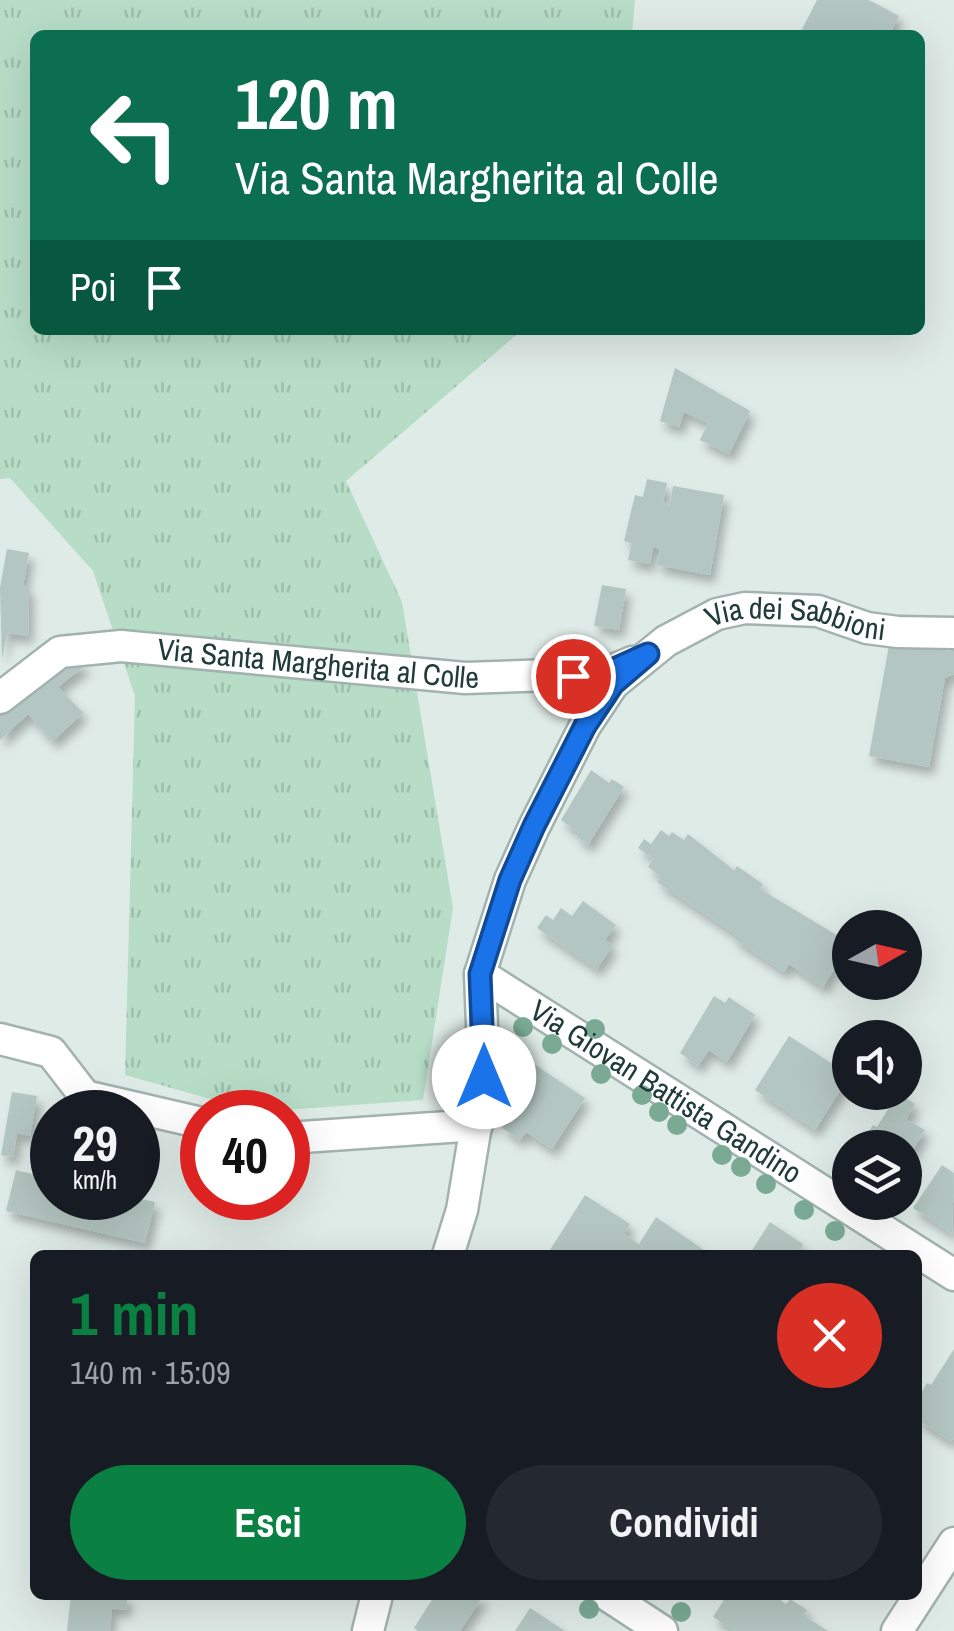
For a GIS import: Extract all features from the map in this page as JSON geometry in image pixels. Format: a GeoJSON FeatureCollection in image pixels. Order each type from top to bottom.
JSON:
{"type":"FeatureCollection","features":[{"type":"Feature","properties":{"kind":"street","name":"Via dei Sabbioni"},"geometry":{"type":"LineString","coordinates":[[648,654],[717,614],[745,608],[818,610],[867,628],[954,633]]}},
{"type":"Feature","properties":{"kind":"street","name":"Via Santa Margherita al Colle"},"geometry":{"type":"LineString","coordinates":[[0,698],[60,652],[122,646],[465,678],[606,673],[648,654]]}},
{"type":"Feature","properties":{"kind":"street"},"geometry":{"type":"LineString","coordinates":[[450,1250],[462,1210],[484,1077],[480,974],[510,880],[585,726],[613,684],[648,654]]}},
{"type":"Feature","properties":{"kind":"street","name":"Via Giovan Battista Gandino"},"geometry":{"type":"LineString","coordinates":[[480,974],[916,1250]]}},
{"type":"Feature","properties":{"kind":"street"},"geometry":{"type":"LineString","coordinates":[[0,1039],[50,1052],[86,1096],[180,1118]]}},
{"type":"Feature","properties":{"kind":"street"},"geometry":{"type":"LineString","coordinates":[[310,1136],[477,1125]]}},
{"type":"Feature","properties":{"kind":"street","name":"Via Giovan Battista Gandino"},"geometry":{"type":"LineString","coordinates":[[922,1254],[954,1274]]}},
{"type":"Feature","properties":{"kind":"street"},"geometry":{"type":"LineString","coordinates":[[922,1592],[954,1543]]}},
{"type":"Feature","properties":{"kind":"street"},"geometry":{"type":"LineString","coordinates":[[368,1631],[376,1600]]}},
{"type":"Feature","properties":{"kind":"street"},"geometry":{"type":"LineString","coordinates":[[614,1600],[662,1631]]}},
{"type":"Feature","properties":{"kind":"street"},"geometry":{"type":"LineString","coordinates":[[897,1631],[917,1600]]}},
{"type":"Feature","properties":{"kind":"green space"},"geometry":{"type":"Polygon","coordinates":[[[0,0],[635,0],[632,30],[30,30],[30,335],[516,335],[346,481],[402,602],[453,908],[423,1100],[310,1108],[310,1090],[180,1090],[125,1075],[135,696],[93,571],[10,478],[0,479],[0,0]]]}},
{"type":"Feature","properties":{"kind":"building"},"geometry":{"type":"Polygon","coordinates":[[[817,0],[869,0],[899,16],[892,30],[802,30],[817,0]]]}},
{"type":"Feature","properties":{"kind":"building"},"geometry":{"type":"Polygon","coordinates":[[[675,368],[750,411],[729,454],[700,440],[708,423],[684,412],[679,427],[660,421],[675,368]]]}},
{"type":"Feature","properties":{"kind":"building"},"geometry":{"type":"Polygon","coordinates":[[[647,479],[667,483],[663,502],[670,505],[673,486],[724,495],[710,575],[657,565],[660,549],[653,547],[650,564],[628,560],[632,543],[624,541],[635,495],[643,497],[647,479]]]}},
{"type":"Feature","properties":{"kind":"building"},"geometry":{"type":"Polygon","coordinates":[[[7,549],[29,553],[23,586],[29,588],[28,636],[7,633],[2,659],[0,588],[7,549]]]}},
{"type":"Feature","properties":{"kind":"building"},"geometry":{"type":"Polygon","coordinates":[[[602,585],[626,589],[619,630],[594,626],[602,585]]]}},
{"type":"Feature","properties":{"kind":"building"},"geometry":{"type":"Polygon","coordinates":[[[890,640],[954,649],[954,674],[945,678],[929,767],[869,756],[890,640]]]}},
{"type":"Feature","properties":{"kind":"building"},"geometry":{"type":"Polygon","coordinates":[[[61,656],[87,664],[58,687],[83,713],[53,741],[28,714],[0,740],[0,704],[61,656]]]}},
{"type":"Feature","properties":{"kind":"building"},"geometry":{"type":"Polygon","coordinates":[[[591,770],[609,783],[612,779],[624,787],[588,845],[561,820],[591,770]]]}},
{"type":"Feature","properties":{"kind":"building"},"geometry":{"type":"Polygon","coordinates":[[[661,830],[684,840],[688,834],[734,870],[737,866],[763,884],[760,889],[832,932],[832,973],[823,987],[789,964],[784,972],[657,882],[661,876],[648,867],[654,859],[638,848],[644,839],[651,844],[661,830]]]}},
{"type":"Feature","properties":{"kind":"building"},"geometry":{"type":"Polygon","coordinates":[[[583,901],[616,925],[605,940],[613,945],[597,969],[537,928],[546,915],[553,920],[561,908],[572,916],[583,901]]]}},
{"type":"Feature","properties":{"kind":"building"},"geometry":{"type":"Polygon","coordinates":[[[714,996],[725,1003],[729,997],[755,1015],[727,1062],[709,1050],[698,1066],[680,1053],[714,996]]]}},
{"type":"Feature","properties":{"kind":"building"},"geometry":{"type":"Polygon","coordinates":[[[789,1036],[832,1063],[832,1103],[815,1130],[755,1090],[789,1036]]]}},
{"type":"Feature","properties":{"kind":"building"},"geometry":{"type":"Polygon","coordinates":[[[528,1060],[585,1098],[552,1149],[526,1132],[520,1140],[502,1128],[522,1092],[511,1085],[528,1060]]]}},
{"type":"Feature","properties":{"kind":"building"},"geometry":{"type":"Polygon","coordinates":[[[12,1092],[30,1095],[30,1136],[17,1133],[13,1157],[1,1155],[12,1092]]]}},
{"type":"Feature","properties":{"kind":"building"},"geometry":{"type":"Polygon","coordinates":[[[888,1110],[911,1110],[906,1119],[925,1130],[922,1135],[922,1130],[870,1130],[873,1125],[877,1127],[888,1110]]]}},
{"type":"Feature","properties":{"kind":"building"},"geometry":{"type":"Polygon","coordinates":[[[942,1165],[954,1173],[952,1234],[922,1214],[922,1195],[942,1165]]]}},
{"type":"Feature","properties":{"kind":"building"},"geometry":{"type":"Polygon","coordinates":[[[16,1170],[30,1174],[30,1217],[6,1211],[16,1170]]]}},
{"type":"Feature","properties":{"kind":"building"},"geometry":{"type":"Polygon","coordinates":[[[585,1195],[630,1224],[624,1234],[639,1244],[656,1217],[704,1250],[550,1250],[585,1195]]]}},
{"type":"Feature","properties":{"kind":"building"},"geometry":{"type":"Polygon","coordinates":[[[45,1220],[151,1220],[145,1243],[45,1220]]]}},
{"type":"Feature","properties":{"kind":"building"},"geometry":{"type":"Polygon","coordinates":[[[770,1222],[803,1244],[799,1250],[752,1250],[770,1222]]]}},
{"type":"Feature","properties":{"kind":"building"},"geometry":{"type":"Polygon","coordinates":[[[954,1349],[952,1442],[922,1423],[922,1392],[927,1383],[931,1385],[954,1349]]]}},
{"type":"Feature","properties":{"kind":"building"},"geometry":{"type":"Polygon","coordinates":[[[70,1600],[127,1600],[126,1610],[112,1608],[110,1631],[67,1631],[70,1600]]]}},
{"type":"Feature","properties":{"kind":"building"},"geometry":{"type":"Polygon","coordinates":[[[432,1600],[481,1600],[460,1631],[414,1628],[432,1600]]]}},
{"type":"Feature","properties":{"kind":"building"},"geometry":{"type":"Polygon","coordinates":[[[724,1600],[780,1600],[786,1604],[792,1600],[807,1610],[803,1615],[828,1631],[735,1631],[713,1617],[724,1600]]]}},
{"type":"Feature","properties":{"kind":"building"},"geometry":{"type":"Polygon","coordinates":[[[530,1608],[565,1631],[515,1631],[530,1608]]]}},
{"type":"Feature","properties":{"kind":"route"},"geometry":{"type":"LineString","coordinates":[[484,1077],[480,974],[510,880],[585,726],[613,684],[648,654],[606,673],[573,676]]}}]}
